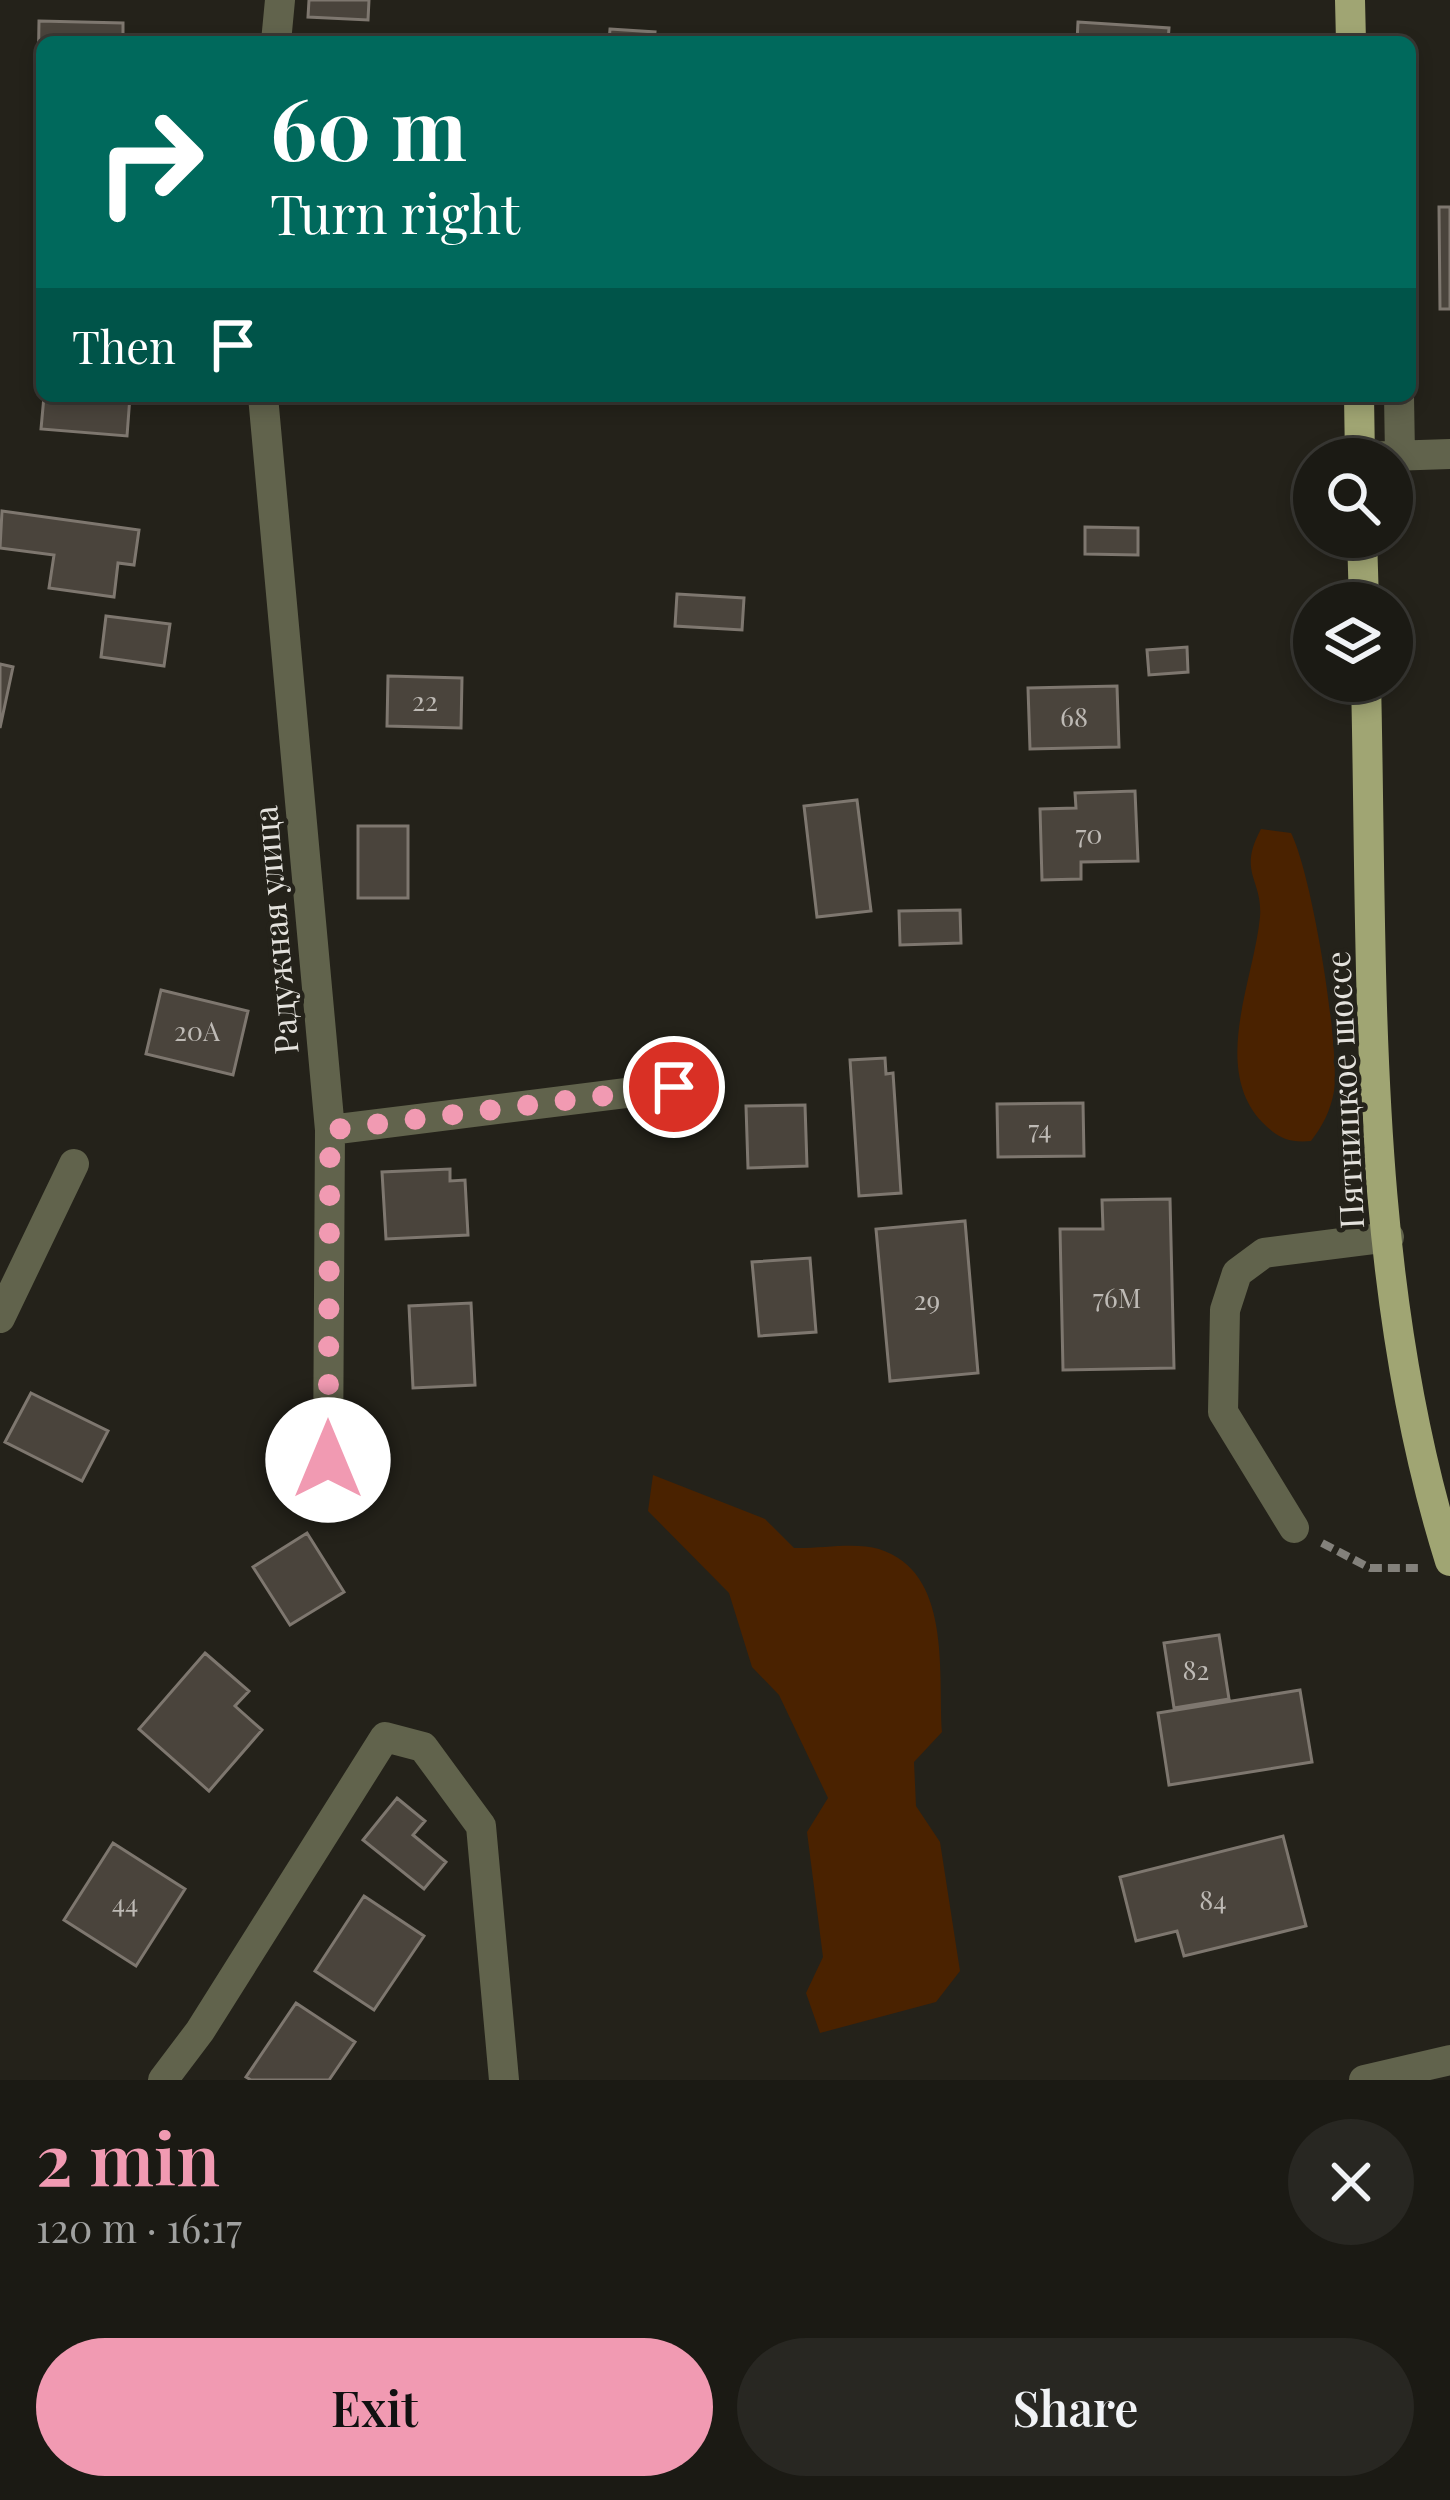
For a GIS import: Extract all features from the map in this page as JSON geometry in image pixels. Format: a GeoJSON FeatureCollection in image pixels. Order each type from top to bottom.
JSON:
{"type":"FeatureCollection","features":[{"type":"Feature","properties":{"kind":"main road"},"geometry":{"type":"LineString","coordinates":[[1351,36],[1352,0]]}},
{"type":"Feature","properties":{"kind":"main road"},"geometry":{"type":"LineString","coordinates":[[1359,402],[1360,438]]}},
{"type":"Feature","properties":{"kind":"main road","name":"Пятницкое шоссе"},"geometry":{"type":"LineString","coordinates":[[1366,702],[1377,1144],[1435,1564]]}},
{"type":"Feature","properties":{"kind":"street"},"geometry":{"type":"LineString","coordinates":[[277,36],[280,0]]}},
{"type":"Feature","properties":{"kind":"street"},"geometry":{"type":"LineString","coordinates":[[1352,0],[1366,36]]}},
{"type":"Feature","properties":{"kind":"street","name":"Радужная улица"},"geometry":{"type":"LineString","coordinates":[[264,402],[330,1130],[328,1460]]}},
{"type":"Feature","properties":{"kind":"street"},"geometry":{"type":"LineString","coordinates":[[1399,402],[1400,438]]}},
{"type":"Feature","properties":{"kind":"street"},"geometry":{"type":"LineString","coordinates":[[1413,455],[1450,454]]}},
{"type":"Feature","properties":{"kind":"street"},"geometry":{"type":"LineString","coordinates":[[330,1130],[674,1087]]}},
{"type":"Feature","properties":{"kind":"street"},"geometry":{"type":"LineString","coordinates":[[0,1318],[74,1165]]}},
{"type":"Feature","properties":{"kind":"street"},"geometry":{"type":"LineString","coordinates":[[1294,1528],[1222,1412],[1225,1310],[1237,1273],[1264,1253],[1389,1237]]}},
{"type":"Feature","properties":{"kind":"street"},"geometry":{"type":"LineString","coordinates":[[163,2080],[200,2031],[385,1738],[423,1747],[481,1826],[504,2080]]}},
{"type":"Feature","properties":{"kind":"street"},"geometry":{"type":"LineString","coordinates":[[1364,2080],[1450,2060]]}},
{"type":"Feature","properties":{"kind":"path"},"geometry":{"type":"LineString","coordinates":[[1294,1528],[1370,1568],[1435,1564]]}},
{"type":"Feature","properties":{"kind":"shaded area"},"geometry":{"type":"Polygon","coordinates":[[[1261,829],[1291,833],[1323,960],[1334,1091],[1326,1118],[1311,1141],[1279,1136],[1262,1122],[1239,1076],[1240,1023],[1260,917],[1251,856],[1261,829]]]}},
{"type":"Feature","properties":{"kind":"shaded area"},"geometry":{"type":"Polygon","coordinates":[[[653,1475],[765,1519],[794,1548],[879,1549],[903,1561],[919,1579],[936,1626],[942,1732],[914,1762],[916,1806],[940,1842],[960,1971],[936,2002],[820,2033],[806,1993],[823,1957],[807,1832],[828,1798],[779,1695],[752,1667],[729,1593],[648,1511],[653,1475]]]}},
{"type":"Feature","properties":{"kind":"building"},"geometry":{"type":"Polygon","coordinates":[[[309,0],[369,0],[368,20],[308,17],[309,0]]]}},
{"type":"Feature","properties":{"kind":"building"},"geometry":{"type":"Polygon","coordinates":[[[39,21],[123,23],[123,36],[39,36],[39,21]]]}},
{"type":"Feature","properties":{"kind":"building"},"geometry":{"type":"Polygon","coordinates":[[[1078,22],[1169,28],[1168,36],[1077,36],[1078,22]]]}},
{"type":"Feature","properties":{"kind":"building"},"geometry":{"type":"Polygon","coordinates":[[[610,29],[655,32],[655,36],[609,36],[610,29]]]}},
{"type":"Feature","properties":{"kind":"building"},"geometry":{"type":"Polygon","coordinates":[[[1439,207],[1450,207],[1450,309],[1440,309],[1439,207]]]}},
{"type":"Feature","properties":{"kind":"building"},"geometry":{"type":"Polygon","coordinates":[[[43,402],[130,402],[127,436],[41,429],[43,402]]]}},
{"type":"Feature","properties":{"kind":"building"},"geometry":{"type":"Polygon","coordinates":[[[2,511],[139,530],[134,565],[118,563],[114,597],[49,588],[54,555],[0,548],[2,511]]]}},
{"type":"Feature","properties":{"kind":"building"},"geometry":{"type":"Polygon","coordinates":[[[1085,527],[1138,528],[1138,555],[1085,554],[1085,527]]]}},
{"type":"Feature","properties":{"kind":"building"},"geometry":{"type":"Polygon","coordinates":[[[677,594],[744,598],[742,630],[675,626],[677,594]]]}},
{"type":"Feature","properties":{"kind":"building"},"geometry":{"type":"Polygon","coordinates":[[[106,616],[170,624],[164,666],[101,657],[106,616]]]}},
{"type":"Feature","properties":{"kind":"building"},"geometry":{"type":"Polygon","coordinates":[[[1187,647],[1188,672],[1149,675],[1147,650],[1187,647]]]}},
{"type":"Feature","properties":{"kind":"building"},"geometry":{"type":"Polygon","coordinates":[[[0,664],[13,667],[0,728],[0,664]]]}},
{"type":"Feature","properties":{"kind":"building"},"geometry":{"type":"Polygon","coordinates":[[[388,676],[462,678],[461,728],[387,726],[388,676]]]}},
{"type":"Feature","properties":{"kind":"building"},"geometry":{"type":"Polygon","coordinates":[[[1117,686],[1119,747],[1030,749],[1028,688],[1117,686]]]}},
{"type":"Feature","properties":{"kind":"building"},"geometry":{"type":"Polygon","coordinates":[[[1135,791],[1138,861],[1081,862],[1081,879],[1042,880],[1040,809],[1076,808],[1075,793],[1135,791]]]}},
{"type":"Feature","properties":{"kind":"building"},"geometry":{"type":"Polygon","coordinates":[[[857,800],[871,911],[817,917],[804,806],[857,800]]]}},
{"type":"Feature","properties":{"kind":"building"},"geometry":{"type":"Polygon","coordinates":[[[358,826],[408,826],[408,898],[358,898],[358,826]]]}},
{"type":"Feature","properties":{"kind":"building"},"geometry":{"type":"Polygon","coordinates":[[[960,910],[961,943],[900,945],[899,911],[960,910]]]}},
{"type":"Feature","properties":{"kind":"building"},"geometry":{"type":"Polygon","coordinates":[[[161,990],[248,1011],[233,1075],[146,1054],[161,990]]]}},
{"type":"Feature","properties":{"kind":"building"},"geometry":{"type":"Polygon","coordinates":[[[885,1058],[886,1074],[893,1073],[901,1193],[859,1196],[850,1060],[885,1058]]]}},
{"type":"Feature","properties":{"kind":"building"},"geometry":{"type":"Polygon","coordinates":[[[1083,1103],[1084,1156],[998,1157],[997,1104],[1083,1103]]]}},
{"type":"Feature","properties":{"kind":"building"},"geometry":{"type":"Polygon","coordinates":[[[805,1105],[807,1166],[748,1168],[746,1106],[805,1105]]]}},
{"type":"Feature","properties":{"kind":"building"},"geometry":{"type":"Polygon","coordinates":[[[450,1169],[450,1181],[465,1180],[468,1235],[386,1239],[382,1172],[450,1169]]]}},
{"type":"Feature","properties":{"kind":"building"},"geometry":{"type":"Polygon","coordinates":[[[1170,1199],[1174,1368],[1063,1370],[1060,1229],[1103,1229],[1102,1200],[1170,1199]]]}},
{"type":"Feature","properties":{"kind":"building"},"geometry":{"type":"Polygon","coordinates":[[[965,1221],[978,1373],[890,1381],[876,1229],[965,1221]]]}},
{"type":"Feature","properties":{"kind":"building"},"geometry":{"type":"Polygon","coordinates":[[[810,1258],[816,1332],[759,1336],[752,1262],[810,1258]]]}},
{"type":"Feature","properties":{"kind":"building"},"geometry":{"type":"Polygon","coordinates":[[[471,1303],[475,1385],[413,1388],[409,1306],[471,1303]]]}},
{"type":"Feature","properties":{"kind":"building"},"geometry":{"type":"Polygon","coordinates":[[[31,1393],[108,1431],[82,1481],[5,1442],[31,1393]]]}},
{"type":"Feature","properties":{"kind":"building"},"geometry":{"type":"Polygon","coordinates":[[[307,1533],[344,1592],[290,1625],[253,1567],[307,1533]]]}},
{"type":"Feature","properties":{"kind":"building"},"geometry":{"type":"Polygon","coordinates":[[[1219,1635],[1229,1699],[1174,1708],[1164,1643],[1219,1635]]]}},
{"type":"Feature","properties":{"kind":"building"},"geometry":{"type":"Polygon","coordinates":[[[205,1653],[249,1691],[235,1706],[262,1730],[209,1791],[139,1729],[205,1653]]]}},
{"type":"Feature","properties":{"kind":"building"},"geometry":{"type":"Polygon","coordinates":[[[1300,1690],[1312,1762],[1169,1785],[1158,1713],[1300,1690]]]}},
{"type":"Feature","properties":{"kind":"building"},"geometry":{"type":"Polygon","coordinates":[[[397,1798],[425,1821],[413,1835],[446,1862],[424,1889],[363,1840],[397,1798]]]}},
{"type":"Feature","properties":{"kind":"building"},"geometry":{"type":"Polygon","coordinates":[[[1283,1836],[1306,1926],[1184,1956],[1177,1931],[1136,1941],[1120,1877],[1283,1836]]]}},
{"type":"Feature","properties":{"kind":"building"},"geometry":{"type":"Polygon","coordinates":[[[113,1843],[185,1889],[136,1966],[64,1920],[113,1843]]]}},
{"type":"Feature","properties":{"kind":"building"},"geometry":{"type":"Polygon","coordinates":[[[364,1896],[424,1936],[374,2010],[315,1971],[364,1896]]]}},
{"type":"Feature","properties":{"kind":"building"},"geometry":{"type":"Polygon","coordinates":[[[296,2003],[355,2042],[329,2080],[246,2077],[296,2003]]]}},
{"type":"Feature","properties":{"kind":"route"},"geometry":{"type":"LineString","coordinates":[[328,1460],[330,1130],[674,1087]]}}]}
